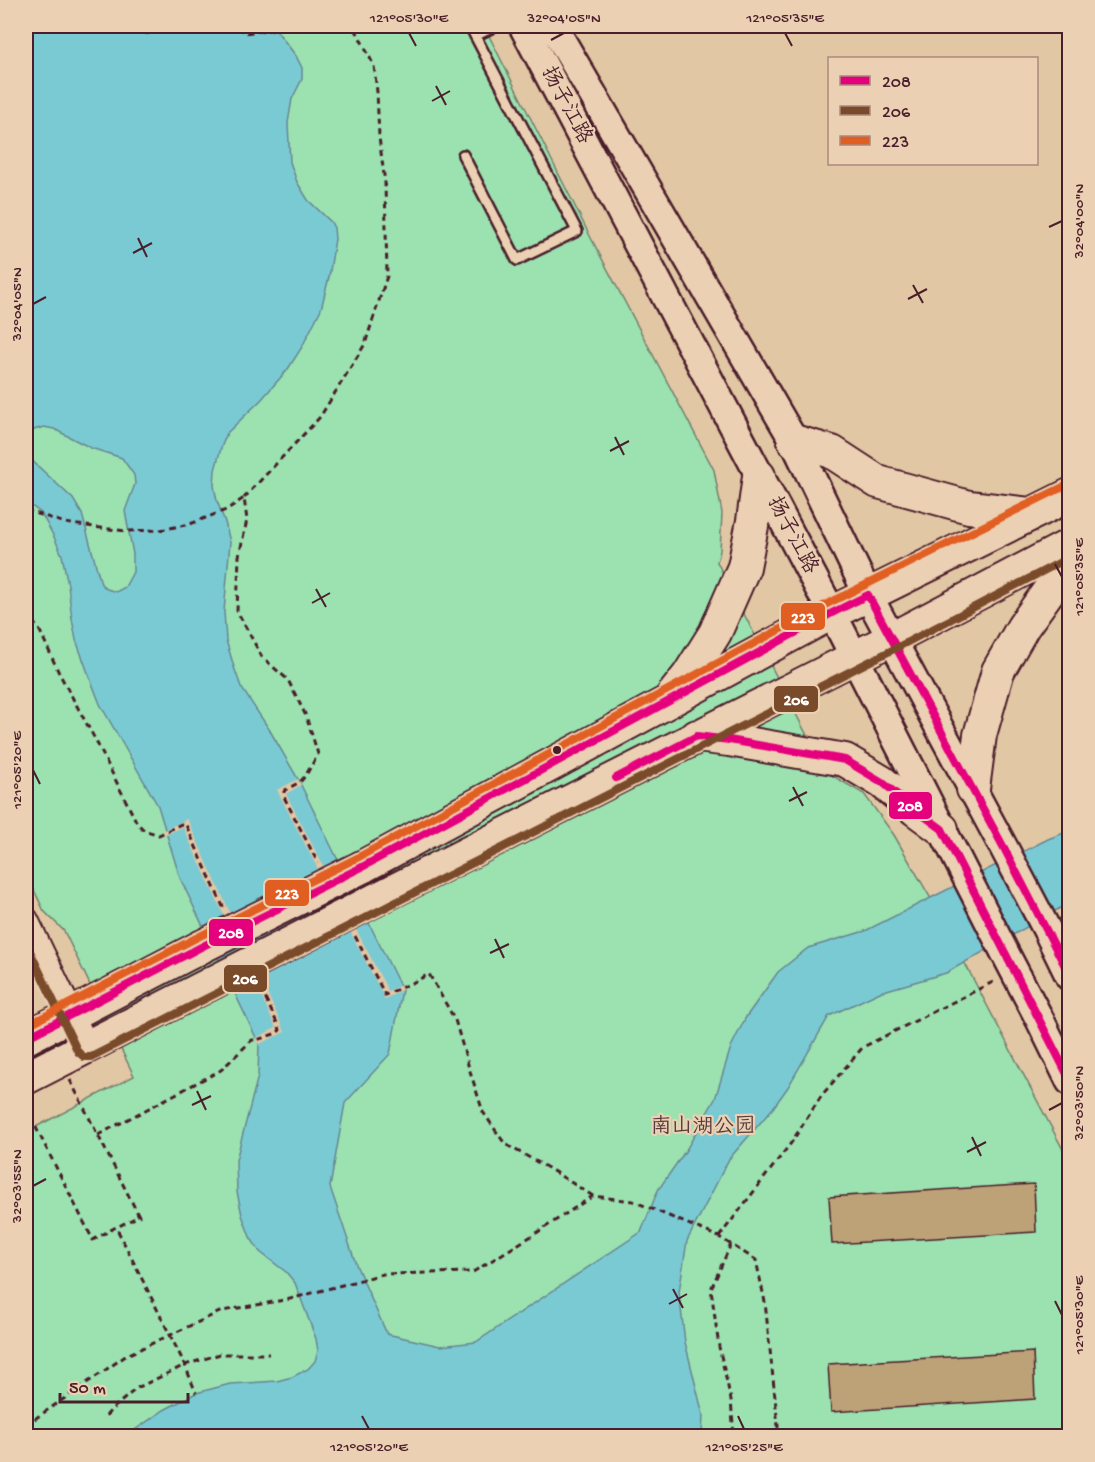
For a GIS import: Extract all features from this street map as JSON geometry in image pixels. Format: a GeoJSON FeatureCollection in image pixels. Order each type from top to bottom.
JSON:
{"type":"FeatureCollection","features":[{"type":"Feature","properties":{"kind":"main road","name":"扬子江路"},"geometry":{"type":"LineString","coordinates":[[523,26],[832,613],[1070,1081]]}},
{"type":"Feature","properties":{"kind":"main road","name":"扬子江路"},"geometry":{"type":"LineString","coordinates":[[553,26],[794,441],[868,595],[973,789],[1070,977]]}},
{"type":"Feature","properties":{"kind":"main road"},"geometry":{"type":"LineString","coordinates":[[794,441],[832,452],[878,482],[969,507],[1030,514]]}},
{"type":"Feature","properties":{"kind":"main road"},"geometry":{"type":"LineString","coordinates":[[668,701],[688,676],[715,633],[744,567],[759,476]]}},
{"type":"Feature","properties":{"kind":"main road"},"geometry":{"type":"LineString","coordinates":[[26,1038],[362,867],[832,613],[1070,495]]}},
{"type":"Feature","properties":{"kind":"main road"},"geometry":{"type":"LineString","coordinates":[[26,1078],[893,638],[1070,545]]}},
{"type":"Feature","properties":{"kind":"main road"},"geometry":{"type":"LineString","coordinates":[[973,789],[980,735],[998,671],[1023,627],[1070,561]]}},
{"type":"Feature","properties":{"kind":"main road"},"geometry":{"type":"LineString","coordinates":[[697,736],[844,760],[882,782],[942,829]]}},
{"type":"Feature","properties":{"kind":"street"},"geometry":{"type":"LineString","coordinates":[[26,920],[70,1015],[73,1053]]}},
{"type":"Feature","properties":{"kind":"lane"},"geometry":{"type":"LineString","coordinates":[[464,155],[517,260],[577,231],[470,26]]}},
{"type":"Feature","properties":{"kind":"lane"},"geometry":{"type":"LineString","coordinates":[[475,36],[495,26]]}},
{"type":"Feature","properties":{"kind":"path"},"geometry":{"type":"LineString","coordinates":[[123,26],[149,34],[171,26]]}},
{"type":"Feature","properties":{"kind":"path"},"geometry":{"type":"LineString","coordinates":[[240,26],[244,33],[303,26]]}},
{"type":"Feature","properties":{"kind":"path"},"geometry":{"type":"LineString","coordinates":[[26,510],[65,523],[125,531],[160,530],[190,524],[226,510],[244,498],[320,417],[365,344],[387,276],[385,183],[374,66],[357,32],[350,26]]}},
{"type":"Feature","properties":{"kind":"path"},"geometry":{"type":"LineString","coordinates":[[244,498],[247,520],[239,556],[237,611],[262,657],[288,680],[306,716],[318,754],[306,775],[300,782],[285,790],[284,797],[320,868]]}},
{"type":"Feature","properties":{"kind":"path"},"geometry":{"type":"LineString","coordinates":[[26,613],[40,631],[59,673],[137,823],[144,830],[159,834],[181,824],[186,825],[230,921]]}},
{"type":"Feature","properties":{"kind":"path"},"geometry":{"type":"LineString","coordinates":[[351,929],[385,995],[429,974],[455,1020],[483,1112],[505,1144],[593,1196],[633,1201],[719,1237],[756,1260],[765,1302],[778,1426],[777,1437]]}},
{"type":"Feature","properties":{"kind":"path"},"geometry":{"type":"LineString","coordinates":[[719,1237],[791,1143],[822,1095],[863,1047],[1009,961]]}},
{"type":"Feature","properties":{"kind":"path"},"geometry":{"type":"LineString","coordinates":[[98,1135],[220,1070],[252,1040],[278,1033],[279,1027],[259,984]]}},
{"type":"Feature","properties":{"kind":"path"},"geometry":{"type":"LineString","coordinates":[[26,1108],[93,1240],[139,1216],[98,1135],[73,1053]]}},
{"type":"Feature","properties":{"kind":"path"},"geometry":{"type":"LineString","coordinates":[[26,1425],[127,1355],[222,1311],[290,1299],[383,1274],[473,1272],[593,1196]]}},
{"type":"Feature","properties":{"kind":"path"},"geometry":{"type":"LineString","coordinates":[[116,1227],[171,1335],[196,1393]]}},
{"type":"Feature","properties":{"kind":"path"},"geometry":{"type":"LineString","coordinates":[[731,1244],[711,1289],[719,1347],[731,1400],[734,1437]]}},
{"type":"Feature","properties":{"kind":"path"},"geometry":{"type":"LineString","coordinates":[[106,1416],[137,1388],[185,1365],[220,1354],[269,1354]]}},
{"type":"Feature","properties":{"kind":"green space","name":"南山湖公园"},"geometry":{"type":"Polygon","coordinates":[[[26,26],[484,26],[592,240],[714,470],[722,513],[720,551],[717,562],[826,772],[864,794],[894,835],[930,897],[1069,1161],[1069,1436],[26,1436],[26,1132],[134,1076],[64,931],[44,911],[26,873],[26,26]]]}},
{"type":"Feature","properties":{"kind":"water"},"geometry":{"type":"Polygon","coordinates":[[[26,26],[273,26],[296,56],[302,68],[302,79],[292,99],[288,123],[290,162],[297,182],[308,200],[331,222],[334,228],[335,239],[329,277],[321,309],[288,369],[261,400],[227,433],[215,470],[214,486],[230,542],[224,612],[226,640],[241,687],[298,779],[402,990],[390,1054],[345,1103],[330,1187],[357,1267],[387,1334],[440,1346],[476,1342],[641,1232],[658,1190],[686,1150],[715,1099],[731,1047],[746,1017],[778,972],[808,948],[865,931],[1048,839],[1069,831],[1069,903],[946,973],[880,992],[829,1016],[788,1087],[729,1159],[687,1241],[679,1292],[685,1342],[703,1415],[702,1436],[126,1436],[164,1410],[196,1393],[230,1384],[277,1381],[292,1377],[308,1369],[315,1361],[318,1351],[316,1339],[295,1283],[286,1272],[260,1252],[250,1237],[237,1192],[236,1160],[258,1076],[259,1044],[180,878],[158,806],[100,704],[76,640],[62,555],[41,513],[26,502],[26,455],[73,499],[82,514],[101,584],[116,592],[125,587],[133,572],[133,554],[125,511],[135,484],[134,475],[122,458],[91,448],[54,429],[44,427],[34,430],[26,439],[26,26]]]}},
{"type":"Feature","properties":{"kind":"pier"},"geometry":{"type":"Polygon","coordinates":[[[298,779],[301,785],[286,794],[388,991],[404,984],[405,988],[385,999],[277,790],[298,779]]]}},
{"type":"Feature","properties":{"kind":"pier"},"geometry":{"type":"Polygon","coordinates":[[[187,819],[285,1032],[259,1044],[256,1038],[276,1028],[183,827],[164,835],[162,831],[187,819]]]}},
{"type":"Feature","properties":{"kind":"building"},"geometry":{"type":"Polygon","coordinates":[[[1034,1184],[1036,1232],[832,1244],[829,1197],[1034,1184]]]}},
{"type":"Feature","properties":{"kind":"building"},"geometry":{"type":"Polygon","coordinates":[[[1033,1352],[1035,1399],[831,1412],[828,1364],[1033,1352]]]}},
{"type":"Feature","properties":{"kind":"transit line","name":"223"},"geometry":{"type":"LineString","coordinates":[[26,1026],[357,858],[827,604],[1065,486]]}},
{"type":"Feature","properties":{"kind":"transit line","name":"206"},"geometry":{"type":"LineString","coordinates":[[26,943],[78,1052],[84,1057],[91,1057],[898,647],[1070,557]]}},
{"type":"Feature","properties":{"kind":"transit line","name":"208"},"geometry":{"type":"LineString","coordinates":[[26,1038],[362,867],[868,595],[1070,976]]}},
{"type":"Feature","properties":{"kind":"transit line","name":"208"},"geometry":{"type":"LineString","coordinates":[[616,778],[697,736],[845,760],[882,782],[942,829],[1070,1080]]}}]}
